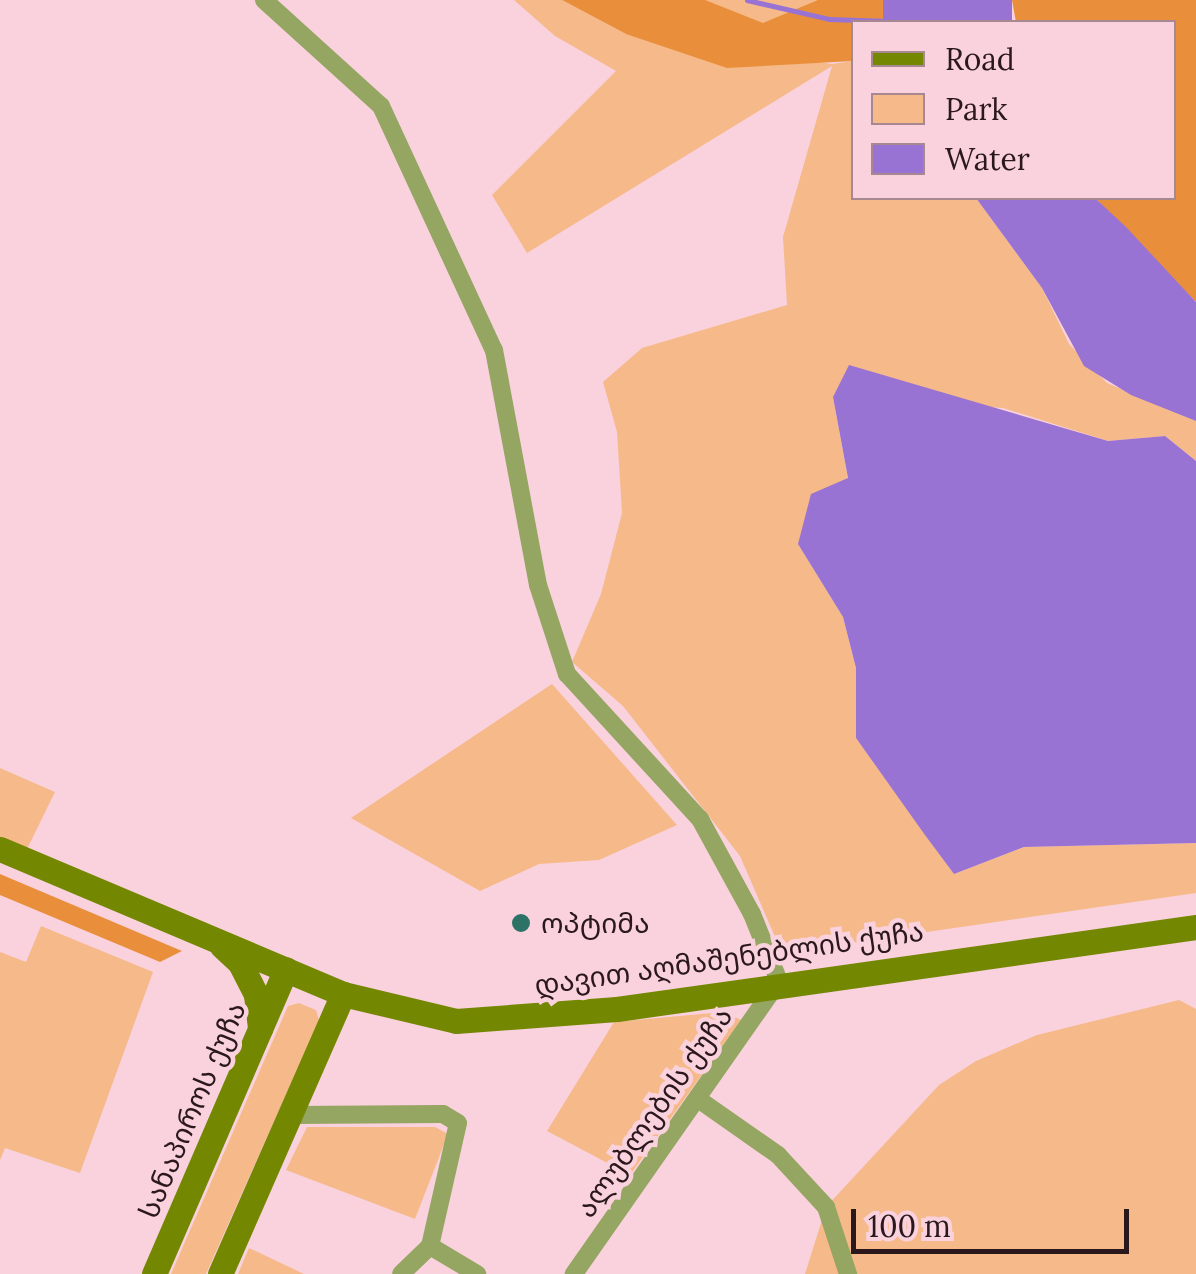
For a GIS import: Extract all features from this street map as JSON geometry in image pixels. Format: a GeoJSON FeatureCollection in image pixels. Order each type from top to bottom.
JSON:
{"type":"FeatureCollection","features":[{"type":"Feature","properties":{"kind":"main road","name":"დავით აღმაშენებლის ქუჩა"},"geometry":{"type":"LineString","coordinates":[[0,849],[344,994],[456,1021],[617,1009],[779,981],[1196,927]]}},
{"type":"Feature","properties":{"kind":"main road"},"geometry":{"type":"LineString","coordinates":[[214,940],[240,964],[256,994],[260,1029]]}},
{"type":"Feature","properties":{"kind":"main road","name":"სანაპიროს ქუჩა"},"geometry":{"type":"LineString","coordinates":[[154,1274],[286,970]]}},
{"type":"Feature","properties":{"kind":"main road"},"geometry":{"type":"LineString","coordinates":[[220,1274],[344,994]]}},
{"type":"Feature","properties":{"kind":"street"},"geometry":{"type":"LineString","coordinates":[[264,0],[381,106],[494,350],[538,586],[568,674],[700,819],[752,914],[779,981]]}},
{"type":"Feature","properties":{"kind":"street","name":"ალუბლების ქუჩა"},"geometry":{"type":"LineString","coordinates":[[574,1274],[779,981]]}},
{"type":"Feature","properties":{"kind":"street"},"geometry":{"type":"LineString","coordinates":[[698,1098],[778,1155],[826,1207],[848,1274]]}},
{"type":"Feature","properties":{"kind":"street"},"geometry":{"type":"LineString","coordinates":[[290,1115],[443,1114],[458,1123],[430,1246],[400,1274]]}},
{"type":"Feature","properties":{"kind":"street"},"geometry":{"type":"LineString","coordinates":[[430,1246],[477,1274]]}},
{"type":"Feature","properties":{"kind":"green space"},"geometry":{"type":"Polygon","coordinates":[[[514,0],[562,0],[626,34],[832,64],[851,61],[851,200],[977,200],[1042,288],[1069,344],[1107,383],[1196,421],[1196,461],[1165,436],[1108,441],[1003,408],[833,397],[848,479],[798,544],[843,617],[856,668],[856,738],[954,874],[1024,847],[1196,843],[1196,893],[782,953],[740,856],[623,706],[572,662],[601,594],[622,513],[617,432],[603,382],[642,348],[787,305],[783,237],[832,66],[527,253],[492,195],[616,71],[555,36],[514,0]]]}},
{"type":"Feature","properties":{"kind":"green space"},"geometry":{"type":"Polygon","coordinates":[[[621,0],[883,0],[889,20],[851,20],[851,49],[621,0]]]}},
{"type":"Feature","properties":{"kind":"green space"},"geometry":{"type":"Polygon","coordinates":[[[552,684],[677,825],[599,860],[539,864],[480,891],[351,818],[552,684]]]}},
{"type":"Feature","properties":{"kind":"green space"},"geometry":{"type":"Polygon","coordinates":[[[0,768],[55,792],[27,849],[0,837],[0,768]]]}},
{"type":"Feature","properties":{"kind":"green space"},"geometry":{"type":"Polygon","coordinates":[[[41,926],[153,972],[80,1173],[5,1148],[0,1160],[0,952],[26,962],[41,926]]]}},
{"type":"Feature","properties":{"kind":"green space"},"geometry":{"type":"Polygon","coordinates":[[[1179,1000],[1196,1009],[1196,1274],[805,1274],[826,1207],[939,1085],[976,1061],[1037,1035],[1179,1000]]]}},
{"type":"Feature","properties":{"kind":"green space"},"geometry":{"type":"Polygon","coordinates":[[[299,1003],[316,1010],[319,1020],[206,1274],[171,1274],[288,1006],[299,1003]]]}},
{"type":"Feature","properties":{"kind":"green space"},"geometry":{"type":"Polygon","coordinates":[[[723,1012],[741,1020],[630,1175],[547,1131],[614,1022],[723,1012]]]}},
{"type":"Feature","properties":{"kind":"green space"},"geometry":{"type":"Polygon","coordinates":[[[307,1127],[435,1127],[448,1134],[415,1219],[286,1170],[307,1127]]]}},
{"type":"Feature","properties":{"kind":"green space"},"geometry":{"type":"Polygon","coordinates":[[[249,1248],[304,1274],[238,1274],[249,1248]]]}},
{"type":"Feature","properties":{"kind":"shaded area"},"geometry":{"type":"Polygon","coordinates":[[[562,0],[705,0],[763,23],[818,0],[883,0],[889,20],[851,20],[851,61],[727,68],[626,34],[562,0]]]}},
{"type":"Feature","properties":{"kind":"shaded area"},"geometry":{"type":"Polygon","coordinates":[[[1012,0],[1196,0],[1196,302],[1097,200],[1176,200],[1176,20],[1016,20],[1012,0]]]}},
{"type":"Feature","properties":{"kind":"shaded area"},"geometry":{"type":"Polygon","coordinates":[[[0,874],[182,951],[160,962],[0,895],[0,874]]]}},
{"type":"Feature","properties":{"kind":"water"},"geometry":{"type":"Polygon","coordinates":[[[883,0],[1012,0],[1012,20],[883,20],[883,0]]]}},
{"type":"Feature","properties":{"kind":"water"},"geometry":{"type":"Polygon","coordinates":[[[977,200],[1097,200],[1126,227],[1196,302],[1196,421],[1131,395],[1084,366],[1042,288],[977,200]]]}},
{"type":"Feature","properties":{"kind":"water"},"geometry":{"type":"Polygon","coordinates":[[[849,365],[1108,441],[1165,436],[1196,461],[1196,843],[1024,847],[954,874],[925,835],[856,738],[856,668],[843,617],[798,544],[811,494],[848,478],[833,397],[849,365]]]}},
{"type":"Feature","properties":{"kind":"waterway"},"geometry":{"type":"LineString","coordinates":[[747,0],[829,19],[860,20]]}},
{"type":"Feature","properties":{"kind":"place","name":"ოპტიმა"},"geometry":{"type":"Point","coordinates":[521,923]}}]}
